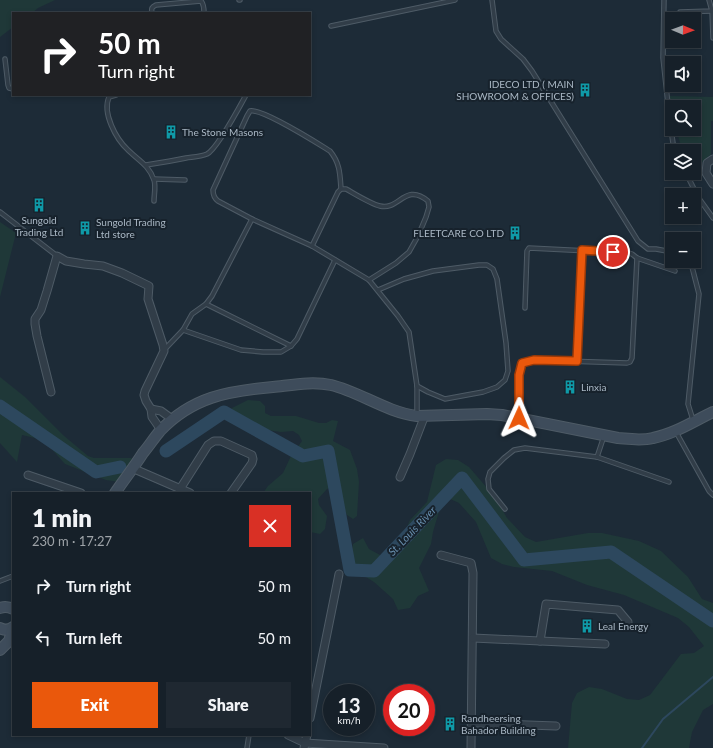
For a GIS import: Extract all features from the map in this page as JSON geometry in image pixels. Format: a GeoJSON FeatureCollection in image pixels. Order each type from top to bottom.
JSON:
{"type":"FeatureCollection","features":[{"type":"Feature","properties":{"kind":"main road"},"geometry":{"type":"LineString","coordinates":[[116,492],[161,430],[172,419],[202,400],[240,390],[321,384],[343,389],[401,413],[421,416],[502,415],[636,440],[652,439],[669,434],[713,412]]}},
{"type":"Feature","properties":{"kind":"main road"},"geometry":{"type":"LineString","coordinates":[[0,630],[12,628]]}},
{"type":"Feature","properties":{"kind":"main road"},"geometry":{"type":"LineString","coordinates":[[0,650],[11,638]]}},
{"type":"Feature","properties":{"kind":"street"},"geometry":{"type":"LineString","coordinates":[[713,159],[708,163],[706,173],[713,184]]}},
{"type":"Feature","properties":{"kind":"street"},"geometry":{"type":"LineString","coordinates":[[51,392],[35,324],[48,292],[57,256],[66,261],[103,266],[149,286],[148,299],[164,351],[144,394],[151,409],[152,417],[161,430]]}},
{"type":"Feature","properties":{"kind":"street"},"geometry":{"type":"LineString","coordinates":[[151,409],[161,411],[172,419]]}},
{"type":"Feature","properties":{"kind":"street"},"geometry":{"type":"LineString","coordinates":[[400,477],[410,454],[421,416]]}},
{"type":"Feature","properties":{"kind":"street"},"geometry":{"type":"LineString","coordinates":[[180,488],[208,445],[214,441],[220,441],[252,455],[253,459],[252,463],[232,492]]}},
{"type":"Feature","properties":{"kind":"street"},"geometry":{"type":"LineString","coordinates":[[132,468],[188,492]]}},
{"type":"Feature","properties":{"kind":"street"},"geometry":{"type":"LineString","coordinates":[[28,475],[79,492]]}},
{"type":"Feature","properties":{"kind":"street"},"geometry":{"type":"LineString","coordinates":[[441,555],[471,563],[473,573],[471,748]]}},
{"type":"Feature","properties":{"kind":"street"},"geometry":{"type":"LineString","coordinates":[[311,713],[339,574]]}},
{"type":"Feature","properties":{"kind":"street"},"geometry":{"type":"LineString","coordinates":[[540,641],[546,604],[618,610],[628,622]]}},
{"type":"Feature","properties":{"kind":"street"},"geometry":{"type":"LineString","coordinates":[[473,638],[605,644]]}},
{"type":"Feature","properties":{"kind":"street"},"geometry":{"type":"LineString","coordinates":[[472,723],[556,726]]}},
{"type":"Feature","properties":{"kind":"street"},"geometry":{"type":"LineString","coordinates":[[290,736],[305,742],[384,748]]}},
{"type":"Feature","properties":{"kind":"lane"},"geometry":{"type":"LineString","coordinates":[[331,26],[456,0]]}},
{"type":"Feature","properties":{"kind":"lane"},"geometry":{"type":"LineString","coordinates":[[492,0],[496,31],[501,39],[523,59],[532,71],[638,240],[648,249],[665,251]]}},
{"type":"Feature","properties":{"kind":"lane"},"geometry":{"type":"LineString","coordinates":[[664,0],[662,58],[670,123],[674,144]]}},
{"type":"Feature","properties":{"kind":"lane"},"geometry":{"type":"LineString","coordinates":[[709,0],[712,11],[713,38]]}},
{"type":"Feature","properties":{"kind":"lane"},"geometry":{"type":"LineString","coordinates":[[152,12],[151,9],[156,5],[201,1],[203,1],[204,12]]}},
{"type":"Feature","properties":{"kind":"lane"},"geometry":{"type":"LineString","coordinates":[[680,12],[712,11]]}},
{"type":"Feature","properties":{"kind":"lane"},"geometry":{"type":"LineString","coordinates":[[5,59],[8,85],[9,88],[12,89]]}},
{"type":"Feature","properties":{"kind":"lane"},"geometry":{"type":"LineString","coordinates":[[112,96],[109,97],[107,102],[113,131],[126,149],[146,165],[155,184],[154,201]]}},
{"type":"Feature","properties":{"kind":"lane"},"geometry":{"type":"LineString","coordinates":[[146,165],[197,156],[209,152],[220,139],[240,108],[246,96]]}},
{"type":"Feature","properties":{"kind":"lane"},"geometry":{"type":"LineString","coordinates":[[312,246],[338,192],[341,189],[340,171],[336,158],[330,151],[265,114],[253,110],[250,112],[213,190],[214,198],[252,219],[312,246],[369,280],[409,332],[421,416]]}},
{"type":"Feature","properties":{"kind":"lane"},"geometry":{"type":"LineString","coordinates":[[154,180],[185,180]]}},
{"type":"Feature","properties":{"kind":"lane"},"geometry":{"type":"LineString","coordinates":[[690,180],[698,197],[713,218]]}},
{"type":"Feature","properties":{"kind":"lane"},"geometry":{"type":"LineString","coordinates":[[341,189],[346,189],[381,206],[389,206],[408,195],[415,194],[425,198],[428,202],[429,207],[426,217],[410,252],[369,280]]}},
{"type":"Feature","properties":{"kind":"lane"},"geometry":{"type":"LineString","coordinates":[[0,212],[57,256]]}},
{"type":"Feature","properties":{"kind":"lane"},"geometry":{"type":"LineString","coordinates":[[164,351],[183,330],[192,314],[206,304],[212,296],[252,219]]}},
{"type":"Feature","properties":{"kind":"lane"},"geometry":{"type":"LineString","coordinates":[[525,308],[529,248],[629,253],[637,258],[675,271]]}},
{"type":"Feature","properties":{"kind":"lane"},"geometry":{"type":"LineString","coordinates":[[577,361],[582,250]]}},
{"type":"Feature","properties":{"kind":"lane"},"geometry":{"type":"LineString","coordinates":[[519,418],[519,375],[522,363],[534,360],[630,362],[632,358],[637,258]]}},
{"type":"Feature","properties":{"kind":"lane"},"geometry":{"type":"LineString","coordinates":[[183,330],[241,350],[281,352],[291,346],[297,339],[335,260]]}},
{"type":"Feature","properties":{"kind":"lane"},"geometry":{"type":"LineString","coordinates":[[378,290],[404,279],[433,271],[478,265],[487,265],[493,269],[497,279],[506,343],[508,371],[505,380],[497,387],[483,392],[445,399],[417,386]]}},
{"type":"Feature","properties":{"kind":"lane"},"geometry":{"type":"LineString","coordinates":[[692,268],[699,294],[688,404],[694,421]]}},
{"type":"Feature","properties":{"kind":"lane"},"geometry":{"type":"LineString","coordinates":[[206,304],[291,346]]}},
{"type":"Feature","properties":{"kind":"lane"},"geometry":{"type":"LineString","coordinates":[[675,431],[709,491],[713,495]]}},
{"type":"Feature","properties":{"kind":"lane"},"geometry":{"type":"LineString","coordinates":[[597,457],[604,435]]}},
{"type":"Feature","properties":{"kind":"lane"},"geometry":{"type":"LineString","coordinates":[[505,509],[489,489],[488,479],[490,472],[514,450],[525,448],[597,457],[669,482]]}},
{"type":"Feature","properties":{"kind":"lane"},"geometry":{"type":"LineString","coordinates":[[0,581],[12,576]]}},
{"type":"Feature","properties":{"kind":"lane"},"geometry":{"type":"LineString","coordinates":[[247,748],[248,736]]}},
{"type":"Feature","properties":{"kind":"green space"},"geometry":{"type":"Polygon","coordinates":[[[0,0],[55,0],[33,12],[12,12],[12,28],[0,37],[0,0]]]}},
{"type":"Feature","properties":{"kind":"green space"},"geometry":{"type":"Polygon","coordinates":[[[669,96],[713,97],[711,154],[701,163],[701,144],[680,144],[678,136],[701,136],[701,100],[670,100],[669,96]]]}},
{"type":"Feature","properties":{"kind":"green space"},"geometry":{"type":"Polygon","coordinates":[[[0,222],[16,233],[0,297],[0,222]]]}},
{"type":"Feature","properties":{"kind":"green space"},"geometry":{"type":"Polygon","coordinates":[[[0,377],[25,397],[63,435],[88,456],[94,458],[132,458],[119,482],[106,480],[65,464],[49,446],[39,439],[22,435],[17,462],[0,443],[0,377]]]}},
{"type":"Feature","properties":{"kind":"green space"},"geometry":{"type":"Polygon","coordinates":[[[248,400],[260,401],[265,406],[265,413],[271,416],[296,416],[319,423],[326,423],[332,420],[338,421],[333,441],[350,450],[357,469],[359,482],[357,516],[353,519],[347,515],[333,487],[327,489],[318,499],[319,505],[327,516],[325,529],[320,534],[311,532],[311,492],[264,492],[268,486],[283,473],[291,456],[302,441],[299,435],[293,431],[281,432],[237,426],[232,408],[248,400]]]}},
{"type":"Feature","properties":{"kind":"green space"},"geometry":{"type":"Polygon","coordinates":[[[446,459],[458,460],[469,467],[494,496],[507,518],[525,537],[536,542],[588,533],[602,533],[639,541],[661,551],[688,577],[702,599],[713,603],[713,704],[703,710],[692,732],[689,748],[568,748],[572,703],[577,693],[589,687],[602,689],[627,699],[639,700],[650,695],[681,654],[694,653],[704,646],[689,627],[678,618],[624,595],[587,585],[552,571],[514,567],[502,564],[491,558],[476,522],[459,503],[448,498],[440,508],[431,544],[419,568],[429,591],[418,596],[410,608],[398,610],[393,599],[374,582],[353,569],[351,556],[353,544],[363,538],[369,549],[380,555],[392,553],[400,543],[410,520],[427,502],[436,465],[446,459]]]}},
{"type":"Feature","properties":{"kind":"waterway"},"geometry":{"type":"LineString","coordinates":[[0,406],[96,472],[120,467]]}},
{"type":"Feature","properties":{"kind":"waterway","name":"St. Louis River"},"geometry":{"type":"LineString","coordinates":[[166,451],[224,412],[303,456],[328,451],[350,570],[374,571],[462,478],[524,560],[611,552],[713,621]]}},
{"type":"Feature","properties":{"kind":"waterway"},"geometry":{"type":"LineString","coordinates":[[642,748],[663,719],[713,677]]}},
{"type":"Feature","properties":{"kind":"place","name":"IDECO LTD ( MAIN SHOWROOM & OFFICES)"},"geometry":{"type":"Point","coordinates":[585,90]}},
{"type":"Feature","properties":{"kind":"place","name":"The Stone Masons"},"geometry":{"type":"Point","coordinates":[171,132]}},
{"type":"Feature","properties":{"kind":"place","name":"Sungold Trading Ltd"},"geometry":{"type":"Point","coordinates":[39,205]}},
{"type":"Feature","properties":{"kind":"place","name":"Sungold Trading Ltd store"},"geometry":{"type":"Point","coordinates":[85,228]}},
{"type":"Feature","properties":{"kind":"place","name":"FLEETCARE CO LTD"},"geometry":{"type":"Point","coordinates":[515,233]}},
{"type":"Feature","properties":{"kind":"place","name":"Linxia"},"geometry":{"type":"Point","coordinates":[570,387]}},
{"type":"Feature","properties":{"kind":"place","name":"Leal Energy"},"geometry":{"type":"Point","coordinates":[587,626]}},
{"type":"Feature","properties":{"kind":"place","name":"Randheersing Bahador Building"},"geometry":{"type":"Point","coordinates":[450,724]}},
{"type":"Feature","properties":{"kind":"route"},"geometry":{"type":"LineString","coordinates":[[519,418],[519,375],[522,363],[534,360],[577,361],[582,250],[613,252]]}}]}
